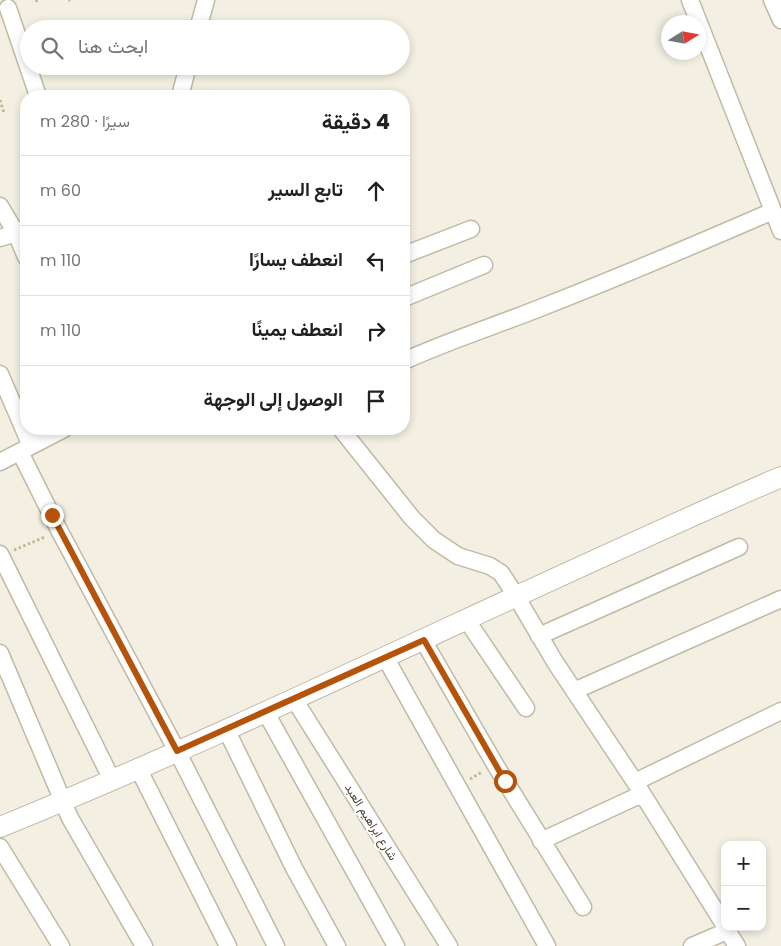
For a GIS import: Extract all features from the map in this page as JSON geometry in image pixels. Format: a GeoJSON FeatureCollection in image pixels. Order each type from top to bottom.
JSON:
{"type":"FeatureCollection","features":[{"type":"Feature","properties":{"kind":"street"},"geometry":{"type":"LineString","coordinates":[[200,20],[206,0]]}},
{"type":"Feature","properties":{"kind":"street"},"geometry":{"type":"LineString","coordinates":[[690,0],[781,231]]}},
{"type":"Feature","properties":{"kind":"street"},"geometry":{"type":"LineString","coordinates":[[772,0],[781,20]]}},
{"type":"Feature","properties":{"kind":"street"},"geometry":{"type":"LineString","coordinates":[[8,8],[20,43]]}},
{"type":"Feature","properties":{"kind":"street"},"geometry":{"type":"LineString","coordinates":[[31,75],[36,90]]}},
{"type":"Feature","properties":{"kind":"street"},"geometry":{"type":"LineString","coordinates":[[182,90],[186,75]]}},
{"type":"Feature","properties":{"kind":"street"},"geometry":{"type":"LineString","coordinates":[[0,206],[20,245]]}},
{"type":"Feature","properties":{"kind":"street"},"geometry":{"type":"LineString","coordinates":[[410,358],[638,270],[773,211]]}},
{"type":"Feature","properties":{"kind":"street"},"geometry":{"type":"LineString","coordinates":[[410,253],[471,229]]}},
{"type":"Feature","properties":{"kind":"street"},"geometry":{"type":"LineString","coordinates":[[410,296],[484,265]]}},
{"type":"Feature","properties":{"kind":"street"},"geometry":{"type":"LineString","coordinates":[[0,374],[20,434]]}},
{"type":"Feature","properties":{"kind":"street"},"geometry":{"type":"LineString","coordinates":[[20,435],[60,530],[177,751],[276,946]]}},
{"type":"Feature","properties":{"kind":"street"},"geometry":{"type":"LineString","coordinates":[[0,462],[52,435]]}},
{"type":"Feature","properties":{"kind":"street"},"geometry":{"type":"LineString","coordinates":[[346,435],[424,532],[442,547],[458,556],[496,569],[501,573],[539,636],[721,920]]}},
{"type":"Feature","properties":{"kind":"street"},"geometry":{"type":"LineString","coordinates":[[0,827],[63,802],[294,699],[656,531],[781,477]]}},
{"type":"Feature","properties":{"kind":"street"},"geometry":{"type":"LineString","coordinates":[[539,636],[739,547]]}},
{"type":"Feature","properties":{"kind":"street"},"geometry":{"type":"LineString","coordinates":[[0,555],[112,780]]}},
{"type":"Feature","properties":{"kind":"street"},"geometry":{"type":"LineString","coordinates":[[574,691],[781,599]]}},
{"type":"Feature","properties":{"kind":"street"},"geometry":{"type":"LineString","coordinates":[[466,619],[526,708]]}},
{"type":"Feature","properties":{"kind":"street"},"geometry":{"type":"LineString","coordinates":[[424,640],[496,766],[583,907]]}},
{"type":"Feature","properties":{"kind":"street"},"geometry":{"type":"LineString","coordinates":[[0,653],[63,802],[85,846],[144,946]]}},
{"type":"Feature","properties":{"kind":"street"},"geometry":{"type":"LineString","coordinates":[[385,657],[456,786],[548,946]]}},
{"type":"Feature","properties":{"kind":"street","name":"شارع ابراهيم العبد"},"geometry":{"type":"LineString","coordinates":[[294,699],[449,946]]}},
{"type":"Feature","properties":{"kind":"street"},"geometry":{"type":"LineString","coordinates":[[265,711],[396,946]]}},
{"type":"Feature","properties":{"kind":"street"},"geometry":{"type":"LineString","coordinates":[[541,841],[781,711]]}},
{"type":"Feature","properties":{"kind":"street"},"geometry":{"type":"LineString","coordinates":[[226,729],[294,868],[337,946]]}},
{"type":"Feature","properties":{"kind":"street"},"geometry":{"type":"LineString","coordinates":[[138,768],[228,946]]}},
{"type":"Feature","properties":{"kind":"street"},"geometry":{"type":"LineString","coordinates":[[0,847],[61,946]]}},
{"type":"Feature","properties":{"kind":"street"},"geometry":{"type":"LineString","coordinates":[[692,946],[721,931]]}},
{"type":"Feature","properties":{"kind":"street"},"geometry":{"type":"LineString","coordinates":[[728,931],[737,946]]}},
{"type":"Feature","properties":{"kind":"path"},"geometry":{"type":"LineString","coordinates":[[0,100],[4,113]]}},
{"type":"Feature","properties":{"kind":"path"},"geometry":{"type":"LineString","coordinates":[[0,555],[60,530]]}},
{"type":"Feature","properties":{"kind":"path"},"geometry":{"type":"LineString","coordinates":[[456,786],[496,766]]}},
{"type":"Feature","properties":{"kind":"route"},"geometry":{"type":"LineString","coordinates":[[52,515],[177,751],[424,640],[505,781]]}}]}
